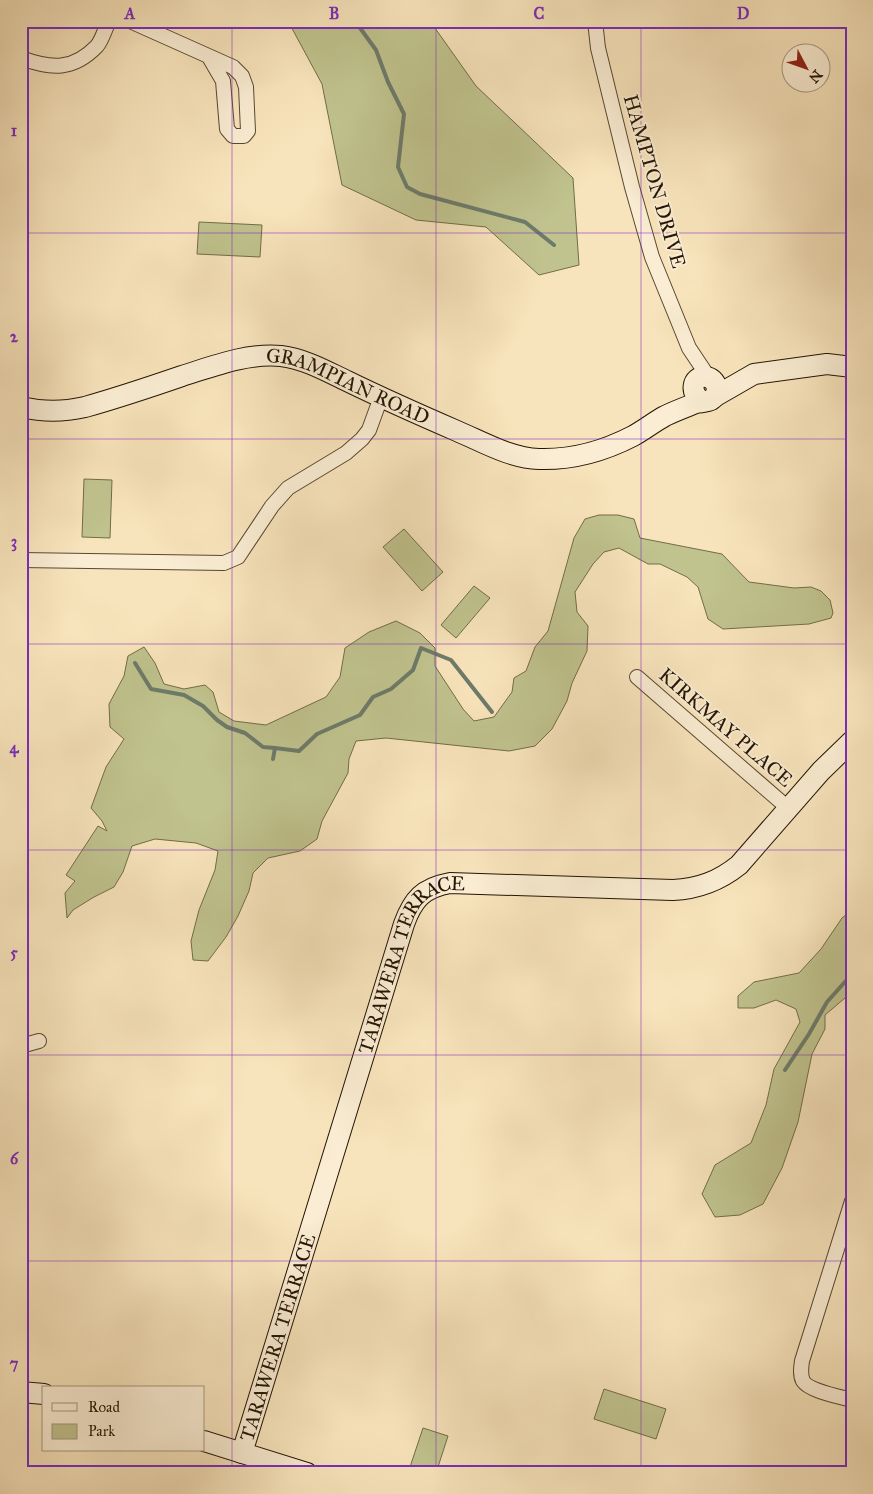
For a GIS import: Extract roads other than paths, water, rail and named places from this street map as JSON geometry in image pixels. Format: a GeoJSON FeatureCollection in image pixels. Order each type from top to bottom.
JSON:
{"type":"FeatureCollection","features":[{"type":"Feature","properties":{"kind":"street"},"geometry":{"type":"LineString","coordinates":[[21,58],[37,64],[57,67],[74,63],[98,45],[109,21]]}},
{"type":"Feature","properties":{"kind":"street"},"geometry":{"type":"LineString","coordinates":[[130,21],[209,57],[233,68],[242,76],[246,86],[248,131],[244,136],[233,136],[227,129],[223,81],[209,57]]}},
{"type":"Feature","properties":{"kind":"street","name":"HAMPTON DRIVE"},"geometry":{"type":"LineString","coordinates":[[595,21],[598,48],[632,187],[650,250],[704,387]]}},
{"type":"Feature","properties":{"kind":"street","name":"GRAMPIAN ROAD"},"geometry":{"type":"LineString","coordinates":[[21,407],[42,411],[64,411],[85,408],[230,361],[263,356],[282,356],[306,362],[381,398],[502,451],[530,458],[551,459],[599,451],[635,435],[664,417],[704,387],[754,374],[827,364],[852,367]]}},
{"type":"Feature","properties":{"kind":"street"},"geometry":{"type":"LineString","coordinates":[[21,560],[224,563],[238,557],[272,506],[288,488],[346,454],[362,439],[369,430],[381,398]]}},
{"type":"Feature","properties":{"kind":"street","name":"KIRKMAY PLACE"},"geometry":{"type":"LineString","coordinates":[[637,677],[788,808]]}},
{"type":"Feature","properties":{"kind":"street","name":"TARAWERA TERRACE"},"geometry":{"type":"LineString","coordinates":[[242,1453],[404,924],[409,910],[417,899],[431,888],[450,883],[666,890],[695,888],[718,880],[739,865],[821,771],[852,741]]}},
{"type":"Feature","properties":{"kind":"street"},"geometry":{"type":"LineString","coordinates":[[21,1046],[39,1041]]}},
{"type":"Feature","properties":{"kind":"street"},"geometry":{"type":"LineString","coordinates":[[852,1202],[801,1368],[804,1382],[812,1388],[852,1400]]}},
{"type":"Feature","properties":{"kind":"street"},"geometry":{"type":"LineString","coordinates":[[21,1392],[42,1394]]}},
{"type":"Feature","properties":{"kind":"street"},"geometry":{"type":"LineString","coordinates":[[205,1442],[307,1473]]}},
{"type":"Feature","properties":{"kind":"waterway"},"geometry":{"type":"LineString","coordinates":[[355,21],[376,50],[388,82],[404,114],[398,167],[407,187],[420,194],[525,222],[554,245]]}},
{"type":"Feature","properties":{"kind":"waterway"},"geometry":{"type":"LineString","coordinates":[[273,759],[275,748],[299,751],[317,734],[360,715],[373,697],[391,689],[413,670],[421,648],[451,660],[492,712]]}},
{"type":"Feature","properties":{"kind":"waterway"},"geometry":{"type":"LineString","coordinates":[[135,663],[151,689],[184,695],[203,706],[227,727],[245,733],[263,747],[275,748]]}},
{"type":"Feature","properties":{"kind":"waterway"},"geometry":{"type":"LineString","coordinates":[[785,1070],[809,1034],[827,1002],[852,974]]}}]}
